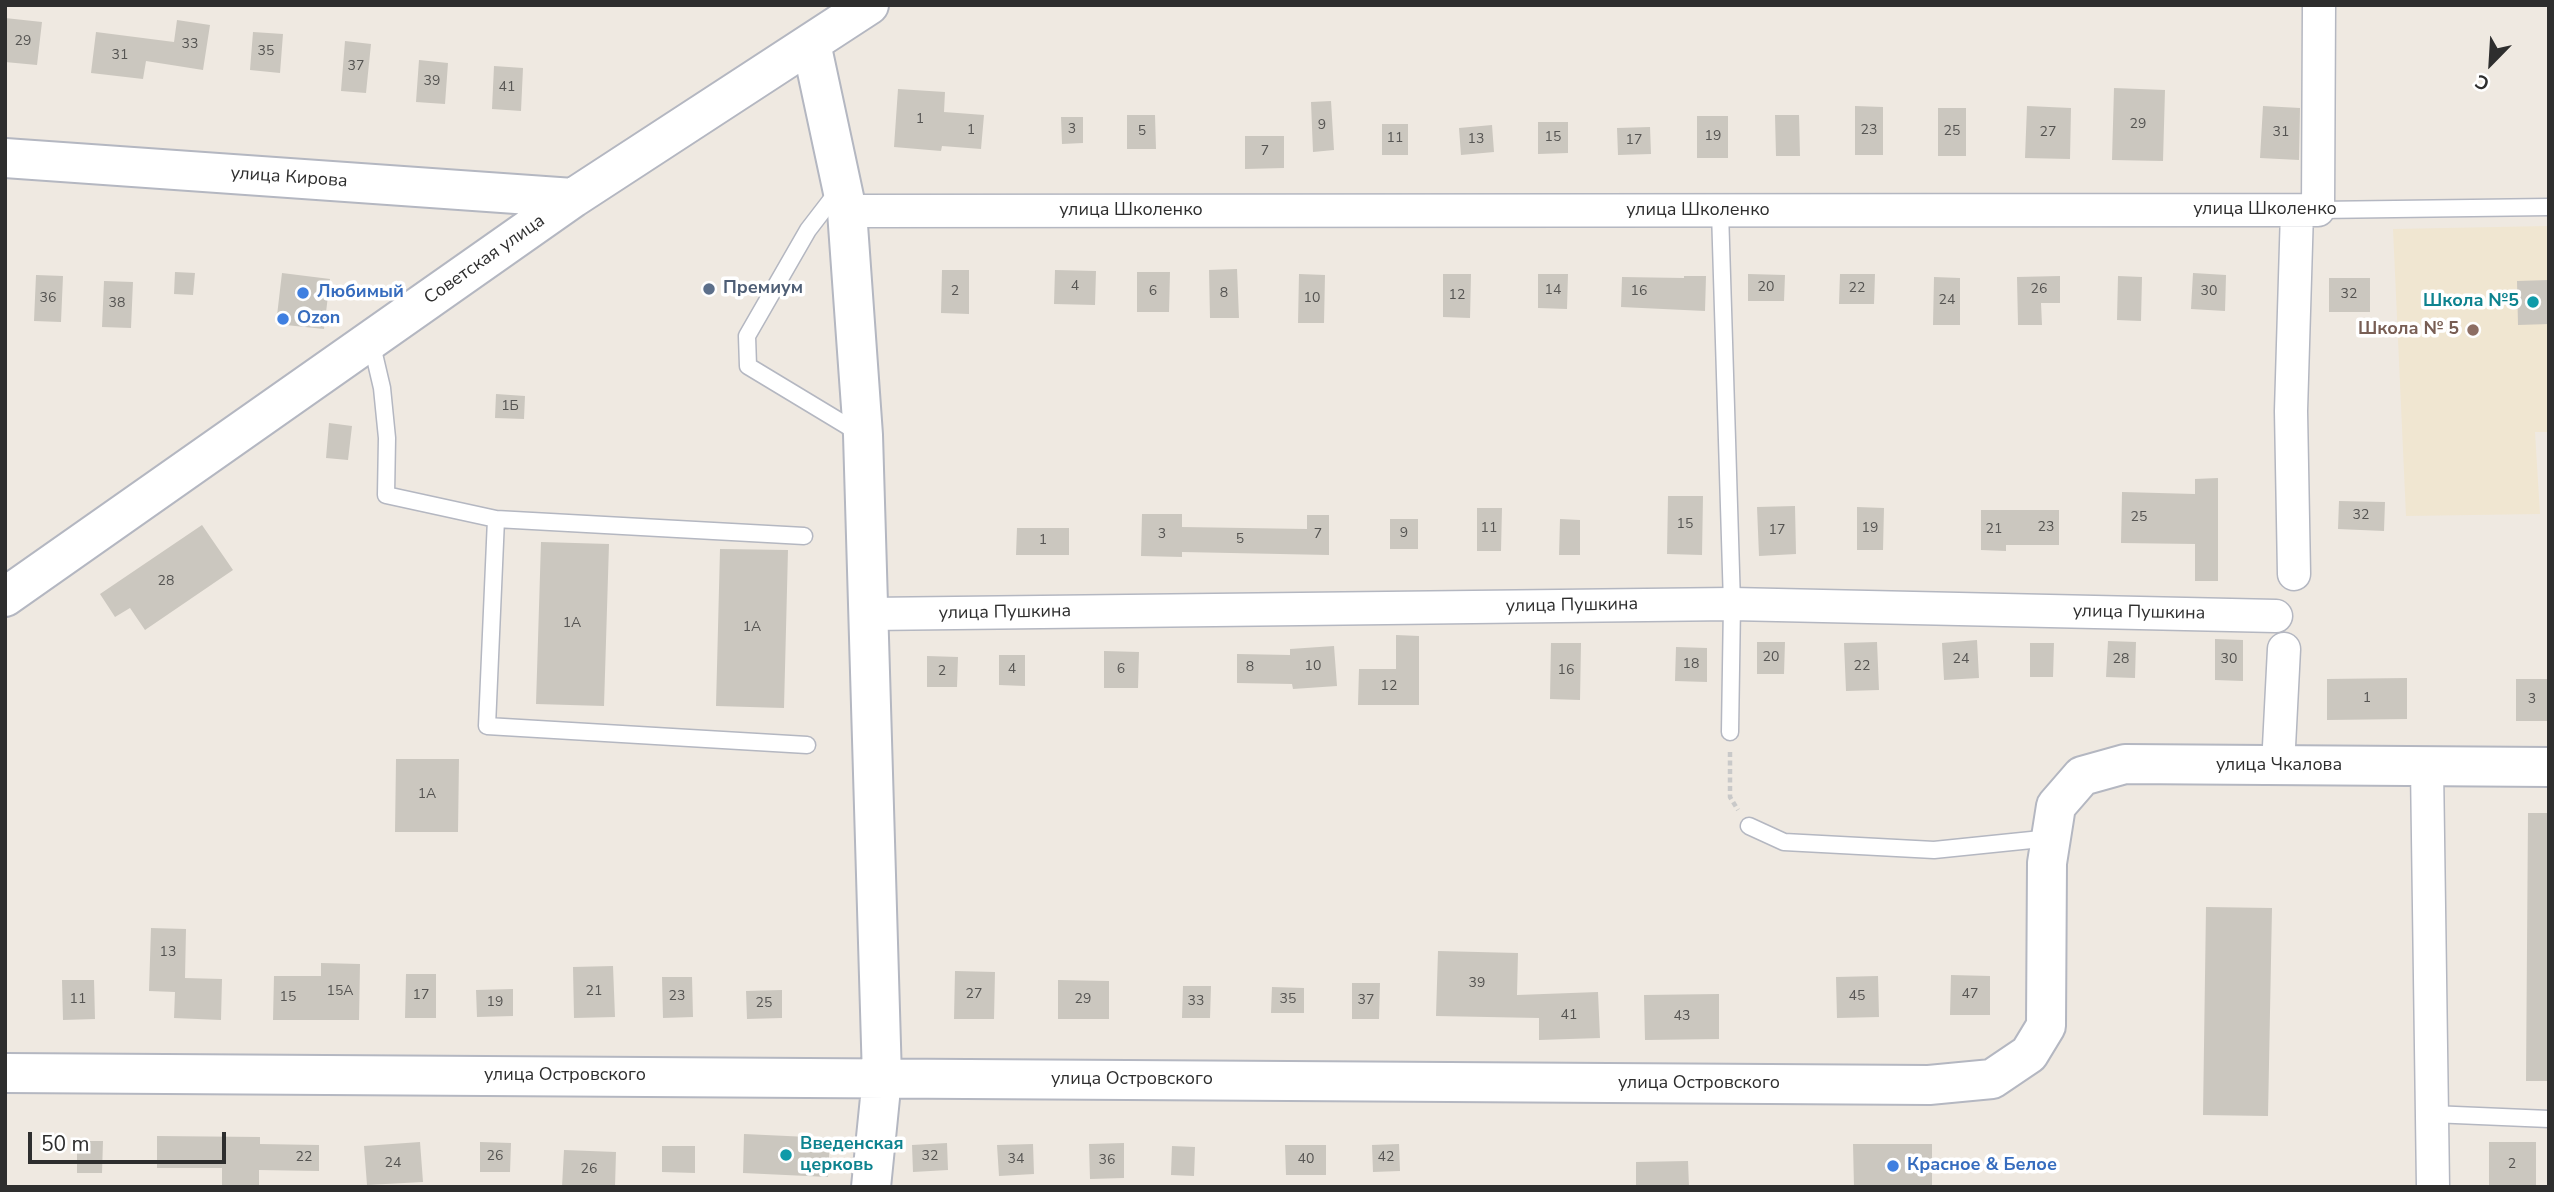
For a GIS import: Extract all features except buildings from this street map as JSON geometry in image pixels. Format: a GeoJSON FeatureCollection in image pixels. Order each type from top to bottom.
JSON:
{"type":"FeatureCollection","features":[{"type":"Feature","properties":{"kind":"street","name":"Советская улица"},"geometry":{"type":"LineString","coordinates":[[8,590],[371,341],[573,198],[869,5]]}},
{"type":"Feature","properties":{"kind":"street"},"geometry":{"type":"LineString","coordinates":[[2294,574],[2291,411],[2307,210],[2319,5]]}},
{"type":"Feature","properties":{"kind":"street"},"geometry":{"type":"LineString","coordinates":[[811,43],[844,198],[863,435],[882,1078],[871,1187]]}},
{"type":"Feature","properties":{"kind":"street","name":"улица Кирова"},"geometry":{"type":"LineString","coordinates":[[5,158],[573,198]]}},
{"type":"Feature","properties":{"kind":"street","name":"улица Школенко"},"geometry":{"type":"LineString","coordinates":[[844,198],[1720,211],[2307,210]]}},
{"type":"Feature","properties":{"kind":"street","name":"улица Пушкина"},"geometry":{"type":"LineString","coordinates":[[869,614],[1732,604],[2276,617]]}},
{"type":"Feature","properties":{"kind":"street"},"geometry":{"type":"LineString","coordinates":[[2278,766],[2284,649]]}},
{"type":"Feature","properties":{"kind":"street","name":"улица Чкалова"},"geometry":{"type":"LineString","coordinates":[[2051,838],[2056,806],[2082,776],[2125,764],[2549,767]]}},
{"type":"Feature","properties":{"kind":"street"},"geometry":{"type":"LineString","coordinates":[[2427,766],[2433,1187]]}},
{"type":"Feature","properties":{"kind":"street","name":"улица Островского"},"geometry":{"type":"LineString","coordinates":[[5,1073],[1929,1085],[1992,1079],[2029,1054],[2046,1026],[2047,863],[2051,838]]}},
{"type":"Feature","properties":{"kind":"lane"},"geometry":{"type":"LineString","coordinates":[[844,198],[808,230],[747,336],[748,366],[863,435]]}},
{"type":"Feature","properties":{"kind":"lane","name":"улица Школенко"},"geometry":{"type":"LineString","coordinates":[[2307,210],[2549,207]]}},
{"type":"Feature","properties":{"kind":"lane"},"geometry":{"type":"LineString","coordinates":[[1720,211],[1732,604],[1730,732]]}},
{"type":"Feature","properties":{"kind":"lane"},"geometry":{"type":"LineString","coordinates":[[371,341],[382,388],[387,438],[386,495],[496,519],[804,536]]}},
{"type":"Feature","properties":{"kind":"lane"},"geometry":{"type":"LineString","coordinates":[[496,519],[487,726],[807,745]]}},
{"type":"Feature","properties":{"kind":"lane"},"geometry":{"type":"LineString","coordinates":[[1749,826],[1784,842],[1934,850],[2051,838]]}},
{"type":"Feature","properties":{"kind":"lane"},"geometry":{"type":"LineString","coordinates":[[2432,1114],[2549,1119]]}},
{"type":"Feature","properties":{"kind":"path"},"geometry":{"type":"LineString","coordinates":[[1730,732],[1730,797],[1749,826]]}},
{"type":"Feature","properties":{"kind":"shaded area","name":"Школа № 5"},"geometry":{"type":"Polygon","coordinates":[[[2549,226],[2549,432],[2535,432],[2540,514],[2406,516],[2393,229],[2549,226]]]}},
{"type":"Feature","properties":{"kind":"place","name":"Премиум"},"geometry":{"type":"Point","coordinates":[709,289]}},
{"type":"Feature","properties":{"kind":"place","name":"Любимый"},"geometry":{"type":"Point","coordinates":[303,293]}},
{"type":"Feature","properties":{"kind":"place","name":"Школа №5"},"geometry":{"type":"Point","coordinates":[2533,302]}},
{"type":"Feature","properties":{"kind":"place","name":"Ozon"},"geometry":{"type":"Point","coordinates":[283,319]}},
{"type":"Feature","properties":{"kind":"place","name":"Школа № 5"},"geometry":{"type":"Point","coordinates":[2473,330]}},
{"type":"Feature","properties":{"kind":"place","name":"Введенская церковь"},"geometry":{"type":"Point","coordinates":[786,1155]}},
{"type":"Feature","properties":{"kind":"place","name":"Красное & Белое"},"geometry":{"type":"Point","coordinates":[1893,1166]}}]}
